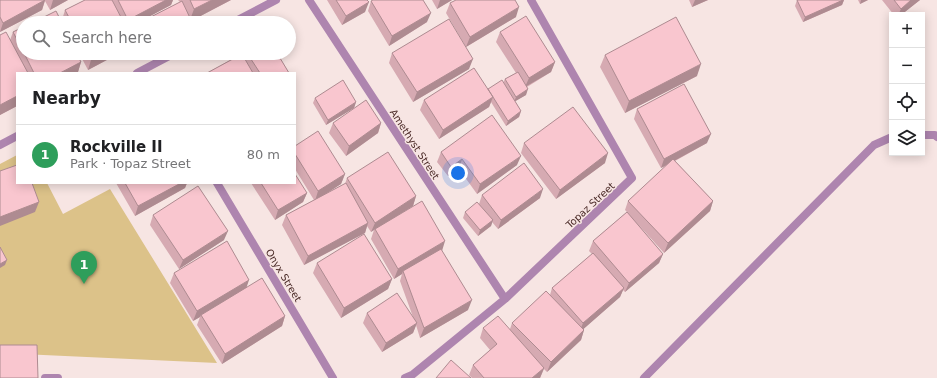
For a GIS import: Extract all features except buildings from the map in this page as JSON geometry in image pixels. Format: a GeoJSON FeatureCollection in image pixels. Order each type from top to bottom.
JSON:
{"type":"FeatureCollection","features":[{"type":"Feature","properties":{"kind":"street"},"geometry":{"type":"LineString","coordinates":[[245,16],[276,0]]}},
{"type":"Feature","properties":{"kind":"street","name":"Amethyst Street"},"geometry":{"type":"LineString","coordinates":[[309,0],[505,299]]}},
{"type":"Feature","properties":{"kind":"street","name":"Topaz Street"},"geometry":{"type":"LineString","coordinates":[[405,378],[412,375],[505,299],[632,178],[531,0]]}},
{"type":"Feature","properties":{"kind":"street"},"geometry":{"type":"LineString","coordinates":[[150,70],[165,60]]}},
{"type":"Feature","properties":{"kind":"street"},"geometry":{"type":"LineString","coordinates":[[925,135],[935,135],[937,137]]}},
{"type":"Feature","properties":{"kind":"street"},"geometry":{"type":"LineString","coordinates":[[0,145],[16,137]]}},
{"type":"Feature","properties":{"kind":"street"},"geometry":{"type":"LineString","coordinates":[[644,378],[874,145],[889,138]]}},
{"type":"Feature","properties":{"kind":"street","name":"Onyx Street"},"geometry":{"type":"LineString","coordinates":[[218,184],[333,378]]}},
{"type":"Feature","properties":{"kind":"street"},"geometry":{"type":"LineString","coordinates":[[45,378],[58,378]]}},
{"type":"Feature","properties":{"kind":"shaded area"},"geometry":{"type":"Polygon","coordinates":[[[16,156],[16,184],[48,184],[63,214],[110,189],[217,363],[0,353],[0,164],[16,156]]]}},
{"type":"Feature","properties":{"kind":"place","name":"Rockville II"},"geometry":{"type":"Point","coordinates":[84,284]}}]}
